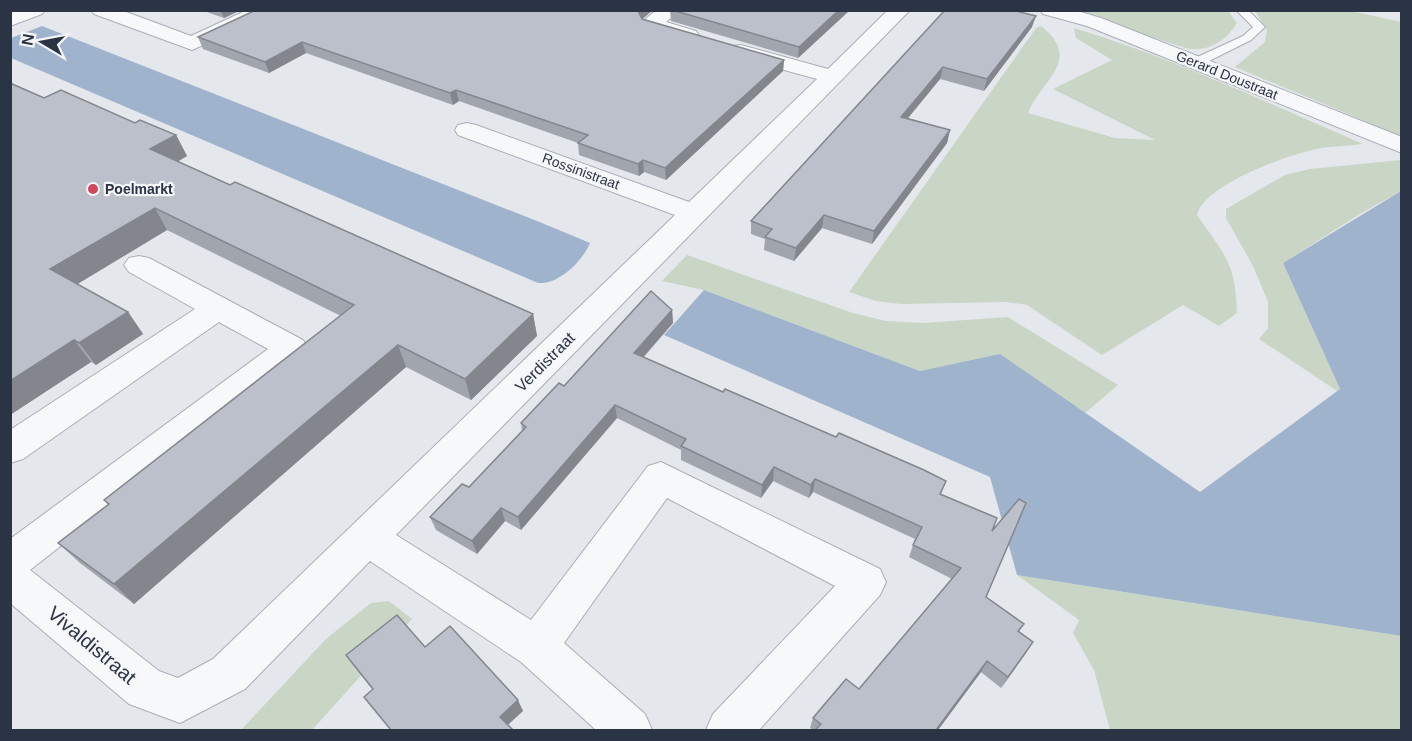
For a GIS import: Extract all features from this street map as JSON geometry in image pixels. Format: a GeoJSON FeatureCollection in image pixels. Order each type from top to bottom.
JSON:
{"type":"FeatureCollection","features":[{"type":"Feature","properties":{"kind":"street"},"geometry":{"type":"LineString","coordinates":[[100,10],[192,44],[264,10]]}},
{"type":"Feature","properties":{"kind":"street"},"geometry":{"type":"LineString","coordinates":[[670,10],[650,24],[704,40]]}},
{"type":"Feature","properties":{"kind":"street","name":"Verdistraat"},"geometry":{"type":"LineString","coordinates":[[180,701],[230,674],[900,10]]}},
{"type":"Feature","properties":{"kind":"street","name":"Gerard Doustraat"},"geometry":{"type":"LineString","coordinates":[[1050,10],[1094,22],[1401,146]]}},
{"type":"Feature","properties":{"kind":"street"},"geometry":{"type":"LineString","coordinates":[[725,46],[833,77]]}},
{"type":"Feature","properties":{"kind":"street","name":"Rossinistraat"},"geometry":{"type":"LineString","coordinates":[[467,130],[695,213]]}},
{"type":"Feature","properties":{"kind":"street"},"geometry":{"type":"LineString","coordinates":[[10,562],[292,348],[139,265]]}},
{"type":"Feature","properties":{"kind":"street"},"geometry":{"type":"LineString","coordinates":[[10,449],[218,308]]}},
{"type":"Feature","properties":{"kind":"street"},"geometry":{"type":"LineString","coordinates":[[536,647],[661,477],[866,582],[729,730]]}},
{"type":"Feature","properties":{"kind":"street"},"geometry":{"type":"LineString","coordinates":[[367,538],[536,647],[629,730]]}},
{"type":"Feature","properties":{"kind":"street","name":"Vivaldistraat"},"geometry":{"type":"LineString","coordinates":[[10,578],[145,688],[180,701]]}},
{"type":"Feature","properties":{"kind":"lane"},"geometry":{"type":"LineString","coordinates":[[1195,63],[1247,38],[1259,27],[1241,10]]}},
{"type":"Feature","properties":{"kind":"green space"},"geometry":{"type":"Polygon","coordinates":[[[1070,11],[1228,11],[1237,23],[1223,40],[1204,48],[1189,49],[1070,11]]]}},
{"type":"Feature","properties":{"kind":"green space"},"geometry":{"type":"Polygon","coordinates":[[[1255,11],[1351,11],[1401,22],[1401,136],[1235,67],[1265,42],[1267,30],[1255,11]]]}},
{"type":"Feature","properties":{"kind":"green space"},"geometry":{"type":"Polygon","coordinates":[[[1041,26],[1053,38],[1059,49],[1059,60],[1056,70],[1028,113],[1115,138],[1155,140],[1053,89],[1112,60],[1076,38],[1074,28],[1184,67],[1363,144],[1316,149],[1267,165],[1230,183],[1214,193],[1203,204],[1197,215],[1227,260],[1236,296],[1237,313],[1219,326],[1183,305],[1102,355],[1027,305],[1007,302],[901,304],[876,301],[849,292],[1036,28],[1041,26]]]}},
{"type":"Feature","properties":{"kind":"green space"},"geometry":{"type":"Polygon","coordinates":[[[1401,160],[1401,191],[1363,212],[1283,263],[1340,389],[1337,391],[1259,339],[1268,328],[1268,302],[1253,266],[1226,218],[1226,209],[1285,175],[1310,169],[1401,160]]]}},
{"type":"Feature","properties":{"kind":"green space"},"geometry":{"type":"Polygon","coordinates":[[[687,255],[853,313],[886,321],[923,323],[1008,317],[1118,385],[1084,414],[1000,355],[920,371],[704,290],[662,281],[687,255]]]}},
{"type":"Feature","properties":{"kind":"green space"},"geometry":{"type":"Polygon","coordinates":[[[1017,575],[1401,636],[1401,730],[1110,730],[1094,670],[1073,633],[1079,620],[1017,575]]]}},
{"type":"Feature","properties":{"kind":"green space"},"geometry":{"type":"Polygon","coordinates":[[[389,601],[412,619],[312,730],[241,730],[327,638],[371,603],[389,601]]]}},
{"type":"Feature","properties":{"kind":"water"},"geometry":{"type":"Polygon","coordinates":[[[42,26],[590,243],[581,258],[568,271],[546,283],[538,283],[11,58],[11,38],[42,26]]]}},
{"type":"Feature","properties":{"kind":"water"},"geometry":{"type":"Polygon","coordinates":[[[1401,191],[1401,636],[1017,575],[990,477],[664,335],[704,290],[920,371],[1000,354],[1200,492],[1340,389],[1283,263],[1401,191]]]}},
{"type":"Feature","properties":{"kind":"building"},"geometry":{"type":"Polygon","coordinates":[[[256,10],[639,10],[642,19],[784,60],[665,168],[643,160],[638,164],[578,143],[588,135],[456,90],[450,93],[302,42],[265,62],[198,37],[256,10]]]}},
{"type":"Feature","properties":{"kind":"building"},"geometry":{"type":"Polygon","coordinates":[[[672,10],[839,10],[799,47],[672,10]]]}},
{"type":"Feature","properties":{"kind":"building"},"geometry":{"type":"Polygon","coordinates":[[[945,10],[1012,10],[1036,16],[987,79],[943,67],[901,117],[950,130],[874,231],[824,215],[796,248],[765,237],[772,229],[751,221],[945,10]]]}},
{"type":"Feature","properties":{"kind":"building"},"geometry":{"type":"Polygon","coordinates":[[[10,83],[44,98],[61,90],[135,123],[140,120],[176,135],[150,149],[230,185],[235,182],[533,314],[465,379],[398,345],[114,584],[58,543],[109,504],[104,500],[354,305],[155,208],[50,269],[128,312],[79,343],[74,340],[10,381],[10,83]]]}},
{"type":"Feature","properties":{"kind":"building"},"geometry":{"type":"Polygon","coordinates":[[[651,291],[672,310],[634,353],[723,392],[725,389],[836,437],[839,433],[924,470],[946,481],[940,494],[997,518],[992,531],[1019,499],[1026,503],[986,597],[1024,624],[1018,631],[1033,642],[1008,677],[987,661],[936,730],[815,730],[821,724],[813,718],[846,679],[859,689],[961,568],[913,545],[922,527],[815,479],[811,485],[774,467],[762,485],[681,446],[686,439],[615,405],[518,517],[501,508],[472,541],[430,517],[462,484],[469,487],[526,427],[521,423],[559,383],[564,386],[651,291]]]}},
{"type":"Feature","properties":{"kind":"building"},"geometry":{"type":"Polygon","coordinates":[[[397,615],[425,647],[450,626],[518,700],[500,717],[513,730],[391,730],[364,697],[373,689],[346,655],[397,615]]]}},
{"type":"Feature","properties":{"kind":"place","name":"Poelmarkt"},"geometry":{"type":"Point","coordinates":[93,189]}}]}
